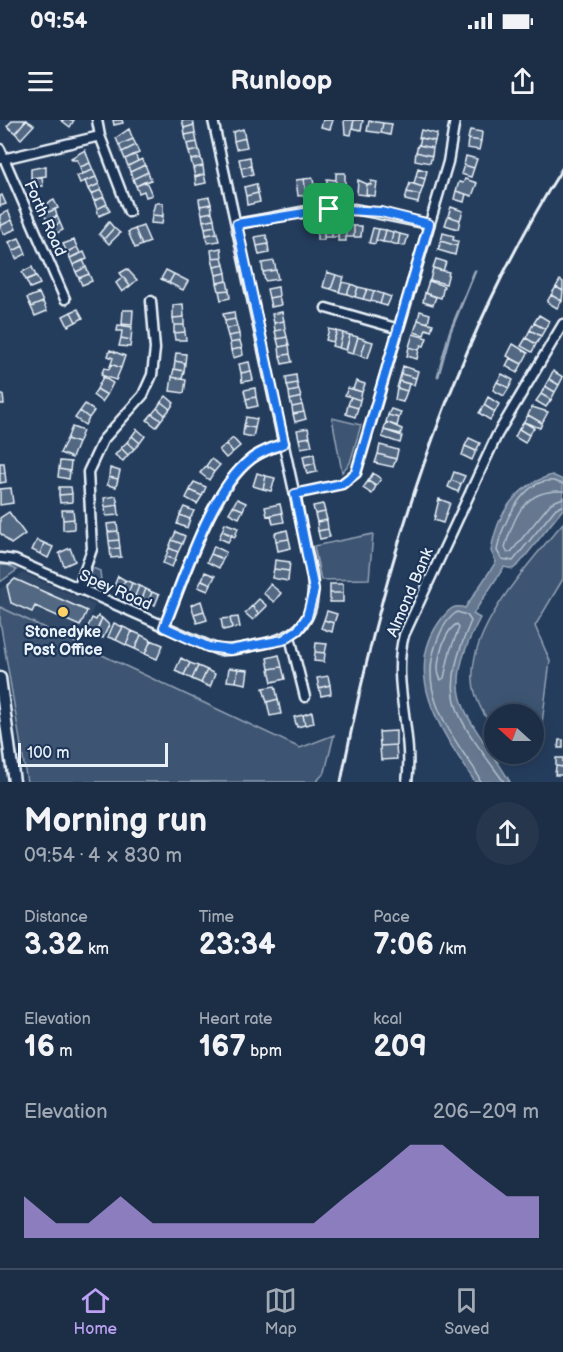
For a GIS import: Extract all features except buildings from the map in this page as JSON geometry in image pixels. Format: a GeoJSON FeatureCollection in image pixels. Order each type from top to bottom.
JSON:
{"type":"FeatureCollection","features":[{"type":"Feature","properties":{"kind":"street"},"geometry":{"type":"LineString","coordinates":[[98,120],[100,136],[129,212]]}},
{"type":"Feature","properties":{"kind":"street"},"geometry":{"type":"LineString","coordinates":[[213,120],[314,590],[307,617],[290,637],[305,697]]}},
{"type":"Feature","properties":{"kind":"street"},"geometry":{"type":"LineString","coordinates":[[295,494],[342,484],[356,473],[448,162],[455,120]]}},
{"type":"Feature","properties":{"kind":"street"},"geometry":{"type":"LineString","coordinates":[[3,159],[100,136]]}},
{"type":"Feature","properties":{"kind":"street","name":"Forth Road"},"geometry":{"type":"LineString","coordinates":[[0,149],[65,299]]}},
{"type":"Feature","properties":{"kind":"street"},"geometry":{"type":"LineString","coordinates":[[237,224],[307,211],[355,209],[429,224]]}},
{"type":"Feature","properties":{"kind":"street"},"geometry":{"type":"LineString","coordinates":[[78,589],[93,549],[88,472],[103,440],[143,395],[149,381],[155,349],[151,300]]}},
{"type":"Feature","properties":{"kind":"street"},"geometry":{"type":"LineString","coordinates":[[326,308],[399,329]]}},
{"type":"Feature","properties":{"kind":"street","name":"Almond Bank"},"geometry":{"type":"LineString","coordinates":[[407,782],[408,735],[400,680],[401,647],[412,618],[497,435],[563,324]]}},
{"type":"Feature","properties":{"kind":"street"},"geometry":{"type":"LineString","coordinates":[[164,627],[215,505],[228,481],[250,459],[284,443]]}},
{"type":"Feature","properties":{"kind":"street","name":"Spey Road"},"geometry":{"type":"LineString","coordinates":[[0,558],[15,560],[218,650],[230,650],[290,637]]}},
{"type":"Feature","properties":{"kind":"street"},"geometry":{"type":"LineString","coordinates":[[0,678],[14,782]]}},
{"type":"Feature","properties":{"kind":"shaded area"},"geometry":{"type":"Polygon","coordinates":[[[332,418],[361,425],[350,463],[342,472],[332,418]]]}},
{"type":"Feature","properties":{"kind":"shaded area"},"geometry":{"type":"Polygon","coordinates":[[[563,523],[563,579],[535,626],[550,661],[544,708],[544,704],[484,704],[484,714],[475,694],[473,680],[474,660],[481,638],[504,596],[563,523]]]}},
{"type":"Feature","properties":{"kind":"shaded area"},"geometry":{"type":"Polygon","coordinates":[[[373,534],[369,579],[321,580],[314,546],[373,534]]]}},
{"type":"Feature","properties":{"kind":"shaded area"},"geometry":{"type":"Polygon","coordinates":[[[0,565],[8,565],[17,570],[0,582],[0,565]]]}},
{"type":"Feature","properties":{"kind":"shaded area"},"geometry":{"type":"Polygon","coordinates":[[[93,568],[100,571],[102,591],[92,587],[89,581],[93,568]]]}},
{"type":"Feature","properties":{"kind":"shaded area"},"geometry":{"type":"Polygon","coordinates":[[[23,573],[95,605],[78,644],[0,607],[0,589],[23,573]]]}},
{"type":"Feature","properties":{"kind":"shaded area"},"geometry":{"type":"Polygon","coordinates":[[[0,607],[300,748],[334,735],[325,772],[316,782],[27,782],[0,621],[0,607]]]}},
{"type":"Feature","properties":{"kind":"water"},"geometry":{"type":"Polygon","coordinates":[[[552,475],[563,480],[563,509],[520,563],[513,569],[504,567],[473,614],[480,618],[467,646],[460,669],[459,689],[463,706],[484,742],[484,764],[498,764],[510,782],[475,782],[439,724],[430,703],[425,681],[425,660],[430,638],[443,617],[452,608],[465,608],[496,562],[491,551],[503,514],[518,494],[539,480],[552,475]]]}},
{"type":"Feature","properties":{"kind":"waterway"},"geometry":{"type":"LineString","coordinates":[[438,376],[450,332],[475,271]]}},
{"type":"Feature","properties":{"kind":"railway"},"geometry":{"type":"LineString","coordinates":[[341,782],[377,622],[424,464],[485,311],[522,238],[563,167]]}},
{"type":"Feature","properties":{"kind":"place","name":"Stonedyke Post Office"},"geometry":{"type":"Point","coordinates":[63,612]}},
{"type":"Feature","properties":{"kind":"route"},"geometry":{"type":"LineString","coordinates":[[329,209],[381,212],[429,224],[356,473],[349,481],[342,484],[295,494],[314,590],[307,617],[298,630],[283,640],[230,650],[218,650],[164,627],[215,505],[228,481],[250,459],[284,443],[237,224],[329,209]]}}]}
